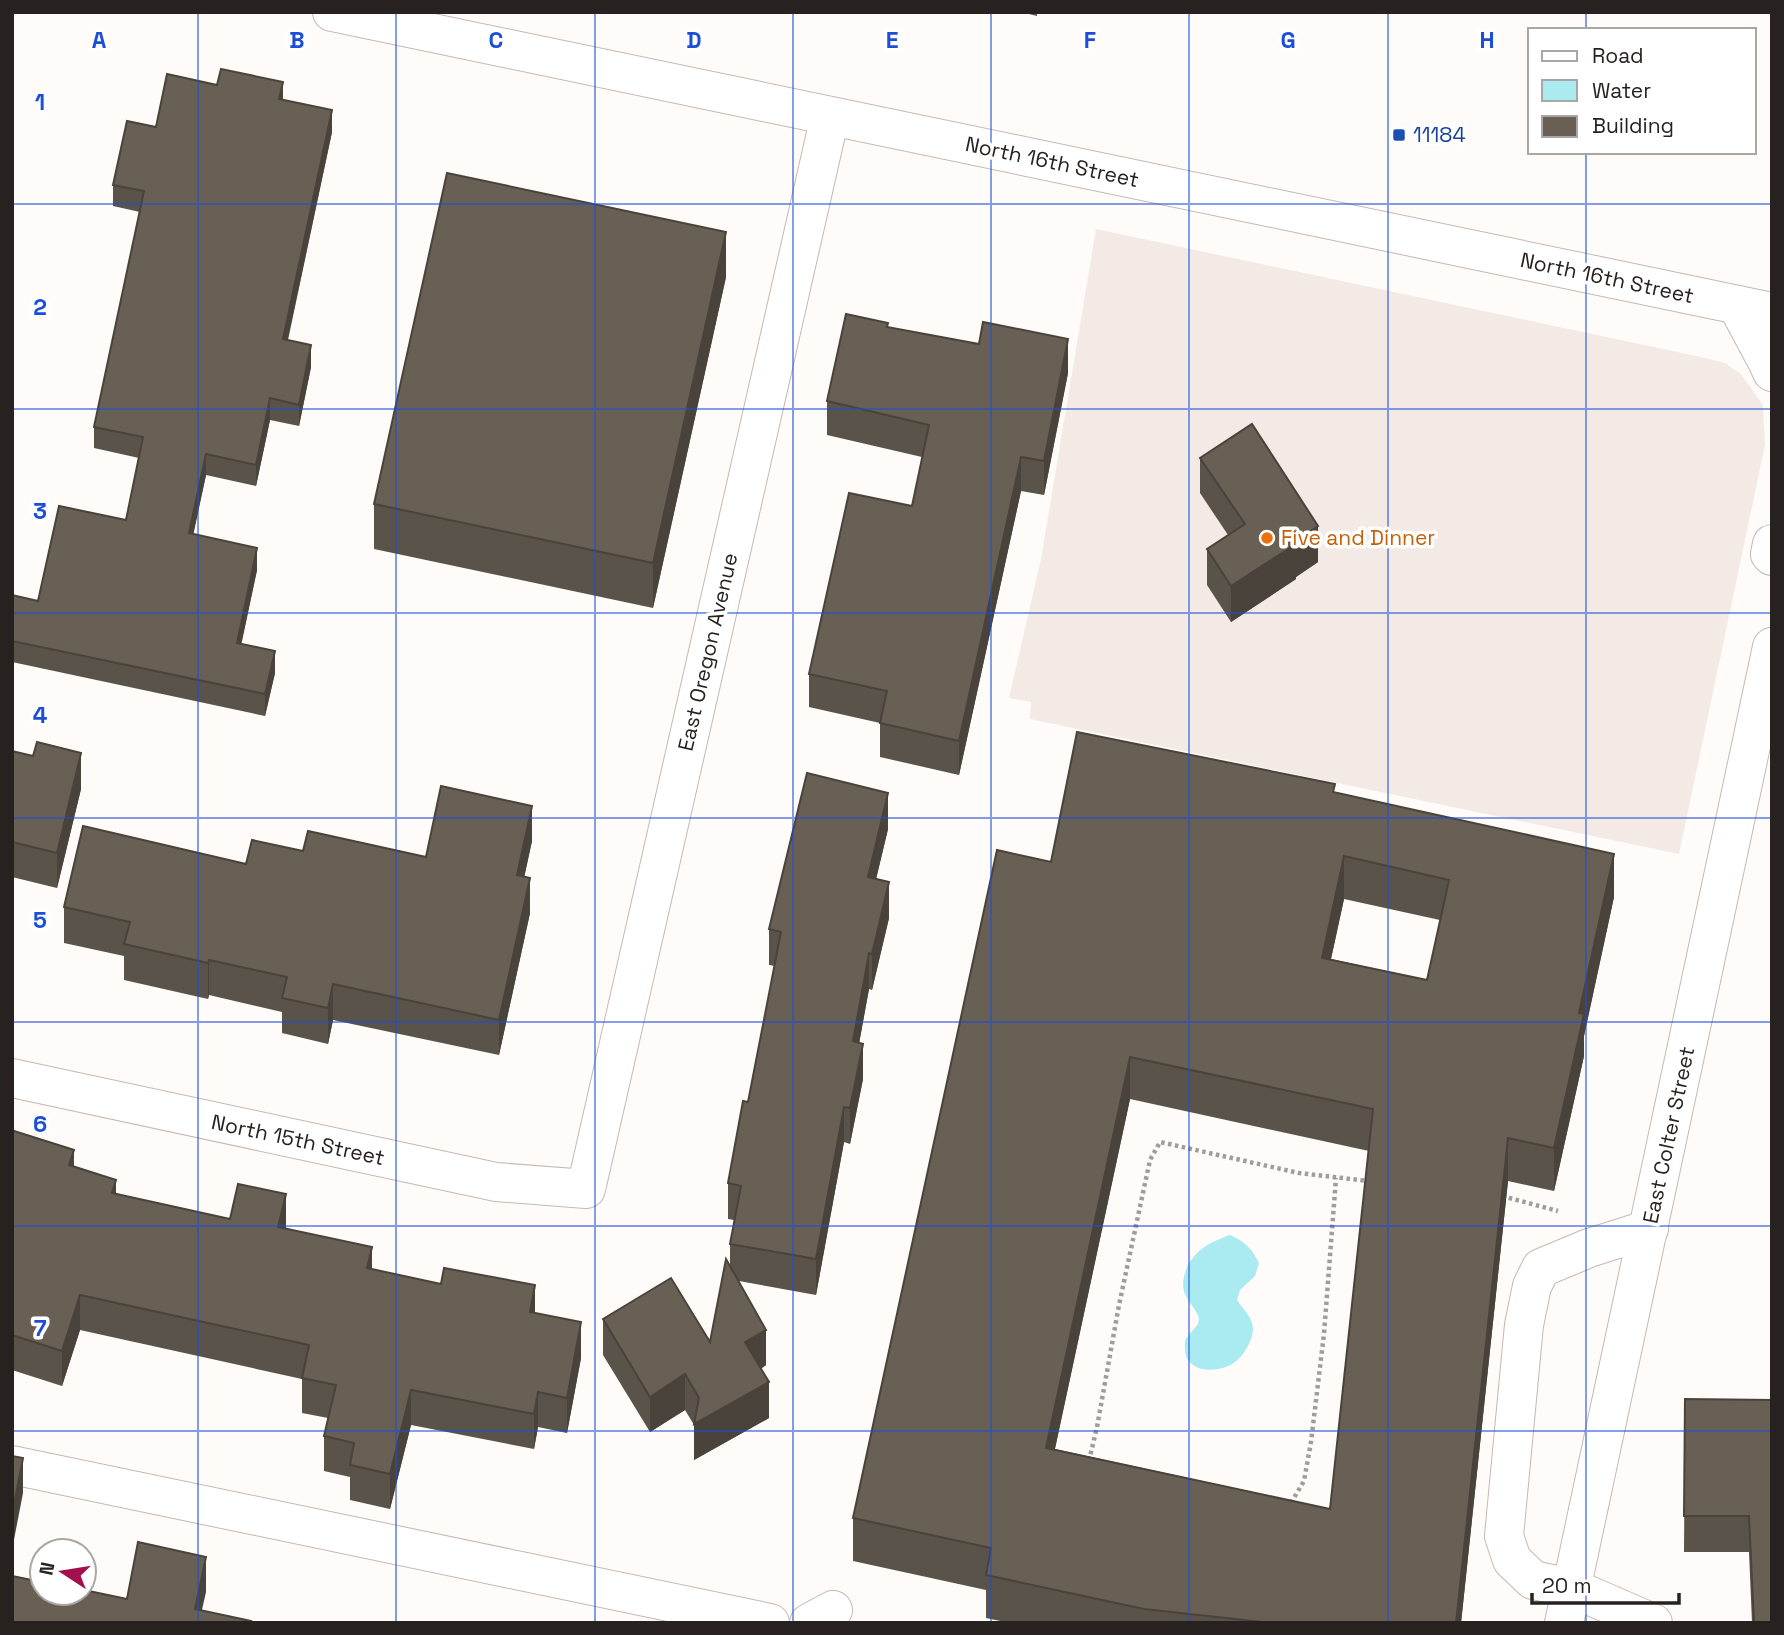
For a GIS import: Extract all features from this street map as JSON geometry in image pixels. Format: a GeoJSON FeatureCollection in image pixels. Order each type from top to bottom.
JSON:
{"type":"FeatureCollection","features":[{"type":"Feature","properties":{"kind":"street","name":"North 16th Street"},"geometry":{"type":"LineString","coordinates":[[332,12],[398,19],[830,116],[1754,308]]}},
{"type":"Feature","properties":{"kind":"street","name":"East Oregon Avenue"},"geometry":{"type":"LineString","coordinates":[[586,1189],[830,116]]}},
{"type":"Feature","properties":{"kind":"street"},"geometry":{"type":"LineString","coordinates":[[1754,308],[1772,372]]}},
{"type":"Feature","properties":{"kind":"street"},"geometry":{"type":"LineString","coordinates":[[1772,544],[1772,556]]}},
{"type":"Feature","properties":{"kind":"street","name":"East Colter Street"},"geometry":{"type":"LineString","coordinates":[[1568,1606],[1772,648]]}},
{"type":"Feature","properties":{"kind":"street","name":"North 15th Street"},"geometry":{"type":"LineString","coordinates":[[12,1079],[496,1182],[586,1189]]}},
{"type":"Feature","properties":{"kind":"street"},"geometry":{"type":"LineString","coordinates":[[1649,1230],[1589,1248],[1541,1268],[1532,1286],[1523,1338],[1504,1536],[1512,1560],[1533,1580],[1568,1606],[1653,1623]]}},
{"type":"Feature","properties":{"kind":"street"},"geometry":{"type":"LineString","coordinates":[[12,1465],[769,1623]]}},
{"type":"Feature","properties":{"kind":"path"},"geometry":{"type":"LineString","coordinates":[[1088,1463],[1147,1173],[1150,1160],[1160,1142],[1299,1173],[1374,1181]]}},
{"type":"Feature","properties":{"kind":"path"},"geometry":{"type":"LineString","coordinates":[[1279,1501],[1292,1503],[1304,1480],[1324,1334],[1336,1178]]}},
{"type":"Feature","properties":{"kind":"path"},"geometry":{"type":"LineString","coordinates":[[1497,1195],[1566,1213]]}},
{"type":"Feature","properties":{"kind":"shaded area"},"geometry":{"type":"Polygon","coordinates":[[[1096,229],[1701,357],[1725,363],[1741,374],[1763,405],[1765,445],[1679,854],[1030,719],[1031,702],[1009,698],[1041,559],[1096,229]]]}},
{"type":"Feature","properties":{"kind":"water"},"geometry":{"type":"Polygon","coordinates":[[[1230,1235],[1247,1246],[1259,1263],[1255,1276],[1240,1290],[1237,1300],[1251,1321],[1253,1333],[1245,1352],[1235,1362],[1218,1369],[1199,1368],[1187,1359],[1186,1354],[1185,1340],[1198,1324],[1199,1318],[1184,1292],[1184,1278],[1188,1265],[1197,1253],[1209,1244],[1230,1235]]]}},
{"type":"Feature","properties":{"kind":"building"},"geometry":{"type":"Polygon","coordinates":[[[221,69],[283,82],[279,99],[332,110],[283,339],[311,345],[299,405],[270,398],[256,465],[206,454],[189,533],[257,548],[237,643],[275,651],[265,694],[12,641],[12,595],[38,601],[59,506],[126,520],[143,437],[94,427],[144,191],[113,185],[127,121],[156,127],[167,74],[217,85],[221,69]]]}},
{"type":"Feature","properties":{"kind":"building"},"geometry":{"type":"Polygon","coordinates":[[[447,173],[726,232],[653,563],[374,504],[447,173]]]}},
{"type":"Feature","properties":{"kind":"building"},"geometry":{"type":"Polygon","coordinates":[[[846,314],[888,323],[887,327],[979,344],[983,322],[1068,339],[1044,461],[1021,457],[959,741],[880,723],[887,691],[809,674],[849,493],[912,506],[929,425],[827,401],[846,314]]]}},
{"type":"Feature","properties":{"kind":"building"},"geometry":{"type":"Polygon","coordinates":[[[1252,424],[1318,526],[1295,542],[1296,544],[1231,586],[1207,549],[1245,524],[1200,458],[1252,424]]]}},
{"type":"Feature","properties":{"kind":"building"},"geometry":{"type":"Polygon","coordinates":[[[1077,732],[1335,784],[1333,792],[1614,854],[1579,1013],[1584,1014],[1554,1148],[1508,1138],[1456,1623],[1272,1623],[1144,1609],[986,1575],[991,1548],[853,1518],[997,850],[1051,862],[1077,732]],[[1344,856],[1322,958],[1427,980],[1449,880],[1344,856]],[[1130,1057],[1046,1448],[1330,1509],[1373,1109],[1130,1057]]]}},
{"type":"Feature","properties":{"kind":"building"},"geometry":{"type":"Polygon","coordinates":[[[37,742],[81,753],[57,853],[12,842],[12,751],[33,756],[37,742]]]}},
{"type":"Feature","properties":{"kind":"building"},"geometry":{"type":"Polygon","coordinates":[[[807,773],[888,793],[868,877],[889,882],[872,954],[869,953],[853,1041],[863,1044],[850,1108],[844,1107],[816,1259],[730,1244],[741,1186],[728,1183],[743,1101],[748,1102],[781,932],[769,929],[807,773]]]}},
{"type":"Feature","properties":{"kind":"building"},"geometry":{"type":"Polygon","coordinates":[[[441,786],[532,806],[517,875],[530,878],[499,1020],[333,984],[328,1008],[282,998],[287,977],[124,944],[130,922],[64,907],[83,826],[246,864],[252,840],[303,851],[308,831],[426,857],[441,786]]]}},
{"type":"Feature","properties":{"kind":"building"},"geometry":{"type":"Polygon","coordinates":[[[14,1131],[74,1150],[69,1165],[116,1180],[112,1193],[230,1219],[238,1184],[286,1194],[278,1227],[372,1247],[367,1268],[441,1284],[444,1268],[535,1285],[530,1312],[581,1322],[567,1398],[538,1392],[534,1414],[411,1390],[390,1474],[350,1465],[354,1443],[324,1436],[336,1385],[302,1378],[309,1345],[80,1295],[62,1351],[12,1335],[14,1131]]]}},
{"type":"Feature","properties":{"kind":"building"},"geometry":{"type":"Polygon","coordinates":[[[726,1259],[766,1330],[745,1342],[769,1382],[694,1424],[699,1398],[685,1374],[650,1397],[603,1319],[671,1278],[710,1342],[726,1259]]]}},
{"type":"Feature","properties":{"kind":"building"},"geometry":{"type":"Polygon","coordinates":[[[1685,1399],[1772,1400],[1772,1623],[1754,1623],[1749,1516],[1684,1516],[1685,1399]]]}},
{"type":"Feature","properties":{"kind":"building"},"geometry":{"type":"Polygon","coordinates":[[[12,1456],[23,1458],[12,1515],[12,1456]]]}},
{"type":"Feature","properties":{"kind":"building"},"geometry":{"type":"Polygon","coordinates":[[[138,1542],[206,1557],[195,1609],[251,1621],[12,1623],[12,1576],[28,1579],[28,1607],[98,1607],[98,1593],[127,1599],[138,1542]]]}},
{"type":"Feature","properties":{"kind":"place","name":"11184"},"geometry":{"type":"Point","coordinates":[1399,135]}},
{"type":"Feature","properties":{"kind":"place","name":"Five and Dinner"},"geometry":{"type":"Point","coordinates":[1267,538]}}]}
